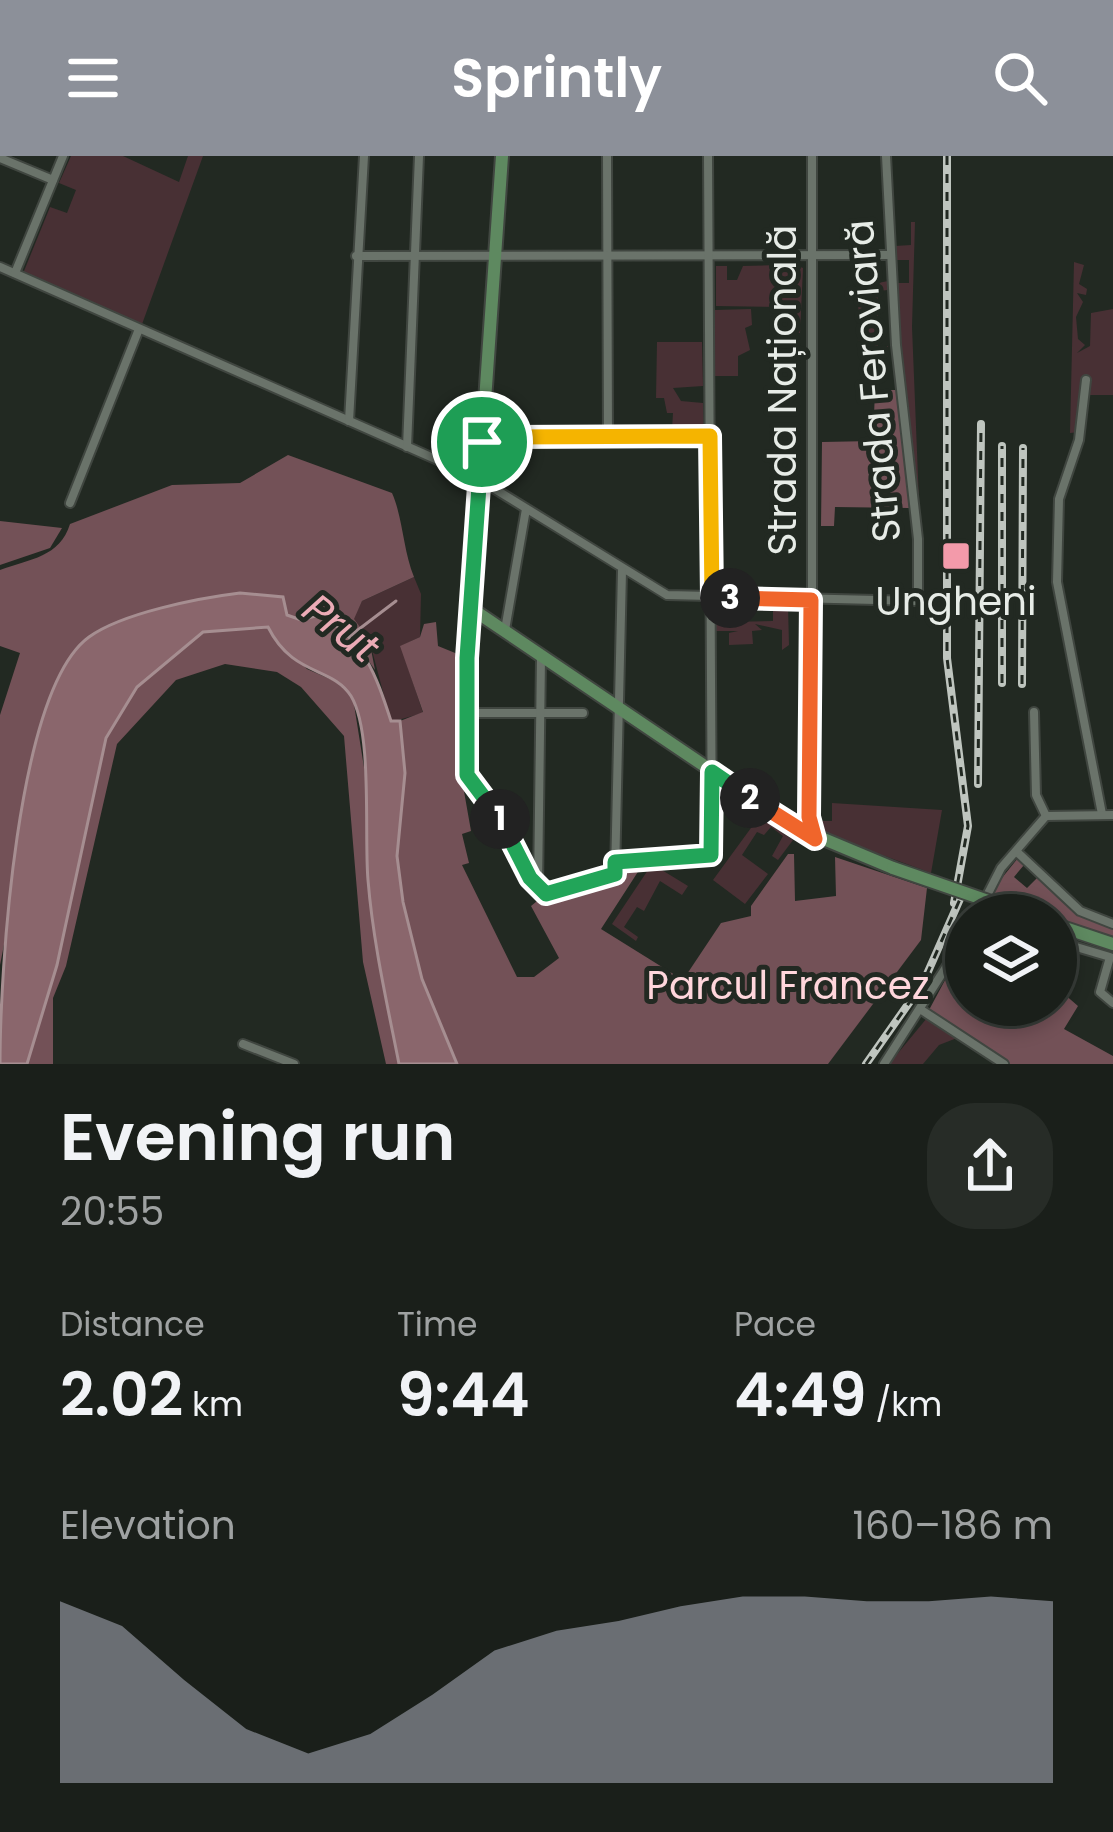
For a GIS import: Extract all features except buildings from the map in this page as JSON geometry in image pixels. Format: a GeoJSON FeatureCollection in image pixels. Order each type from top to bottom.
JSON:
{"type":"FeatureCollection","features":[{"type":"Feature","properties":{"kind":"main road"},"geometry":{"type":"LineString","coordinates":[[502,156],[473,607],[815,839],[967,894]]}},
{"type":"Feature","properties":{"kind":"main road"},"geometry":{"type":"LineString","coordinates":[[1077,935],[1112,951]]}},
{"type":"Feature","properties":{"kind":"street"},"geometry":{"type":"LineString","coordinates":[[15,273],[63,156]]}},
{"type":"Feature","properties":{"kind":"street"},"geometry":{"type":"LineString","coordinates":[[349,421],[364,156]]}},
{"type":"Feature","properties":{"kind":"street"},"geometry":{"type":"LineString","coordinates":[[406,447],[419,156]]}},
{"type":"Feature","properties":{"kind":"street"},"geometry":{"type":"LineString","coordinates":[[607,156],[608,436]]}},
{"type":"Feature","properties":{"kind":"street"},"geometry":{"type":"LineString","coordinates":[[615,862],[709,856],[712,848],[708,156]]}},
{"type":"Feature","properties":{"kind":"street","name":"Strada Națională"},"geometry":{"type":"LineString","coordinates":[[812,156],[809,817],[815,839]]}},
{"type":"Feature","properties":{"kind":"street","name":"Strada Feroviară"},"geometry":{"type":"LineString","coordinates":[[811,600],[917,601],[918,534],[910,506],[889,255],[886,156]]}},
{"type":"Feature","properties":{"kind":"street"},"geometry":{"type":"LineString","coordinates":[[0,158],[53,180]]}},
{"type":"Feature","properties":{"kind":"street"},"geometry":{"type":"LineString","coordinates":[[356,256],[889,255]]}},
{"type":"Feature","properties":{"kind":"street"},"geometry":{"type":"LineString","coordinates":[[0,267],[479,480],[667,596],[811,600]]}},
{"type":"Feature","properties":{"kind":"street"},"geometry":{"type":"LineString","coordinates":[[70,503],[139,329]]}},
{"type":"Feature","properties":{"kind":"street"},"geometry":{"type":"LineString","coordinates":[[987,894],[1001,868],[1046,816],[1053,812],[1107,815],[1057,581],[1059,499],[1079,440],[1086,380]]}},
{"type":"Feature","properties":{"kind":"street"},"geometry":{"type":"LineString","coordinates":[[483,437],[710,436]]}},
{"type":"Feature","properties":{"kind":"street"},"geometry":{"type":"LineString","coordinates":[[504,631],[526,509]]}},
{"type":"Feature","properties":{"kind":"street"},"geometry":{"type":"LineString","coordinates":[[473,607],[466,713],[468,778],[497,814],[538,889],[546,894],[615,874],[615,706],[622,572]]}},
{"type":"Feature","properties":{"kind":"street"},"geometry":{"type":"LineString","coordinates":[[538,889],[541,656]]}},
{"type":"Feature","properties":{"kind":"street"},"geometry":{"type":"LineString","coordinates":[[1034,712],[1036,795],[1046,816]]}},
{"type":"Feature","properties":{"kind":"street"},"geometry":{"type":"LineString","coordinates":[[466,713],[583,713]]}},
{"type":"Feature","properties":{"kind":"street"},"geometry":{"type":"LineString","coordinates":[[1017,852],[1080,911],[1113,924]]}},
{"type":"Feature","properties":{"kind":"street"},"geometry":{"type":"LineString","coordinates":[[1077,945],[1112,951],[1100,992],[1113,1003]]}},
{"type":"Feature","properties":{"kind":"street"},"geometry":{"type":"LineString","coordinates":[[884,1064],[945,973]]}},
{"type":"Feature","properties":{"kind":"street"},"geometry":{"type":"LineString","coordinates":[[923,1011],[1004,1064]]}},
{"type":"Feature","properties":{"kind":"street"},"geometry":{"type":"LineString","coordinates":[[243,1044],[294,1064]]}},
{"type":"Feature","properties":{"kind":"shaded area"},"geometry":{"type":"Polygon","coordinates":[[[71,156],[123,156],[179,182],[188,156],[203,156],[141,327],[18,273],[24,271],[50,207],[67,213],[76,190],[59,183],[71,156]]]}},
{"type":"Feature","properties":{"kind":"shaded area"},"geometry":{"type":"Polygon","coordinates":[[[911,222],[915,222],[912,327],[923,601],[895,283],[909,283],[909,260],[895,260],[895,246],[911,245],[911,222]]]}},
{"type":"Feature","properties":{"kind":"shaded area"},"geometry":{"type":"Polygon","coordinates":[[[780,260],[803,268],[800,333],[789,333],[789,307],[716,306],[716,266],[727,266],[727,280],[737,280],[743,266],[777,265],[780,260]]]}},
{"type":"Feature","properties":{"kind":"shaded area"},"geometry":{"type":"Polygon","coordinates":[[[1074,262],[1084,265],[1079,284],[1087,289],[1086,295],[1077,293],[1083,302],[1076,317],[1078,339],[1085,345],[1077,353],[1090,346],[1091,313],[1113,309],[1113,395],[1087,395],[1089,375],[1083,376],[1079,432],[1070,433],[1074,262]]]}},
{"type":"Feature","properties":{"kind":"shaded area"},"geometry":{"type":"Polygon","coordinates":[[[877,278],[878,283],[888,281],[888,290],[878,291],[878,346],[888,346],[888,352],[859,351],[858,281],[877,278]]]}},
{"type":"Feature","properties":{"kind":"shaded area"},"geometry":{"type":"Polygon","coordinates":[[[751,309],[752,325],[745,328],[750,350],[738,356],[738,376],[715,376],[715,310],[751,309]]]}},
{"type":"Feature","properties":{"kind":"shaded area"},"geometry":{"type":"Polygon","coordinates":[[[657,342],[702,342],[703,386],[673,388],[681,401],[703,403],[704,432],[672,430],[673,413],[667,413],[664,398],[656,398],[657,342]]]}},
{"type":"Feature","properties":{"kind":"shaded area"},"geometry":{"type":"Polygon","coordinates":[[[414,577],[421,594],[420,637],[401,646],[423,713],[391,722],[369,639],[353,619],[362,601],[414,577]]]}},
{"type":"Feature","properties":{"kind":"shaded area"},"geometry":{"type":"Polygon","coordinates":[[[240,593],[283,597],[287,615],[301,620],[319,615],[347,635],[366,660],[391,721],[400,721],[405,773],[397,856],[403,902],[422,979],[457,1064],[399,1064],[370,903],[365,758],[358,712],[343,686],[289,655],[268,627],[203,632],[137,687],[106,738],[57,965],[27,1064],[0,1064],[17,837],[44,714],[64,667],[103,628],[183,603],[240,593]]]}},
{"type":"Feature","properties":{"kind":"shaded area"},"geometry":{"type":"Polygon","coordinates":[[[714,603],[731,603],[729,622],[773,621],[773,606],[788,606],[789,645],[782,650],[782,630],[755,624],[762,630],[752,631],[753,644],[729,645],[729,633],[738,631],[714,631],[714,603]]]}},
{"type":"Feature","properties":{"kind":"shaded area"},"geometry":{"type":"Polygon","coordinates":[[[832,803],[942,810],[931,873],[825,834],[820,821],[832,821],[832,803]]]}},
{"type":"Feature","properties":{"kind":"shaded area"},"geometry":{"type":"Polygon","coordinates":[[[759,817],[793,840],[778,860],[772,856],[783,836],[771,827],[764,835],[757,832],[742,855],[768,874],[745,904],[713,880],[759,817]]]}},
{"type":"Feature","properties":{"kind":"shaded area"},"geometry":{"type":"Polygon","coordinates":[[[652,864],[688,886],[682,895],[660,881],[644,911],[637,907],[624,927],[638,937],[636,941],[612,924],[652,864]]]}},
{"type":"Feature","properties":{"kind":"shaded area"},"geometry":{"type":"Polygon","coordinates":[[[927,1018],[957,1038],[939,1045],[923,1064],[889,1064],[927,1018]]]}},
{"type":"Feature","properties":{"kind":"green space"},"geometry":{"type":"Polygon","coordinates":[[[875,390],[898,390],[909,508],[835,507],[834,526],[821,526],[822,442],[873,441],[875,390]]]}},
{"type":"Feature","properties":{"kind":"green space"},"geometry":{"type":"Polygon","coordinates":[[[288,455],[392,493],[414,577],[362,601],[354,619],[369,639],[375,670],[347,630],[287,615],[282,597],[195,603],[112,634],[74,667],[48,707],[32,754],[0,965],[0,715],[20,653],[0,646],[0,570],[51,550],[70,524],[172,485],[240,483],[288,455]]]}},
{"type":"Feature","properties":{"kind":"green space"},"geometry":{"type":"Polygon","coordinates":[[[0,521],[62,528],[50,548],[0,565],[0,521]]]}},
{"type":"Feature","properties":{"kind":"green space","name":"Parcul Francez"},"geometry":{"type":"Polygon","coordinates":[[[436,622],[438,646],[465,657],[462,780],[471,831],[462,834],[469,863],[462,865],[517,977],[534,977],[559,958],[531,906],[542,897],[620,876],[619,865],[643,864],[601,929],[683,980],[721,923],[751,916],[751,906],[788,854],[794,854],[795,901],[836,896],[835,857],[927,888],[921,940],[828,1064],[457,1064],[422,979],[397,856],[405,773],[400,721],[423,712],[400,646],[420,637],[424,624],[436,622]]]}},
{"type":"Feature","properties":{"kind":"green space"},"geometry":{"type":"Polygon","coordinates":[[[268,627],[307,669],[339,683],[353,698],[366,780],[368,878],[399,1064],[386,1064],[363,962],[344,736],[301,687],[277,672],[225,664],[176,680],[117,744],[66,966],[53,998],[53,1064],[27,1064],[57,965],[106,738],[137,688],[204,632],[268,627]]]}},
{"type":"Feature","properties":{"kind":"green space"},"geometry":{"type":"Polygon","coordinates":[[[1018,858],[1024,865],[1014,877],[1027,888],[1038,877],[1056,894],[989,894],[1018,858]]]}},
{"type":"Feature","properties":{"kind":"green space"},"geometry":{"type":"Polygon","coordinates":[[[1077,913],[1113,926],[1113,938],[1077,925],[1077,913]]]}},
{"type":"Feature","properties":{"kind":"green space"},"geometry":{"type":"Polygon","coordinates":[[[945,980],[945,1021],[929,1010],[945,980]]]}},
{"type":"Feature","properties":{"kind":"green space"},"geometry":{"type":"Polygon","coordinates":[[[953,1026],[1066,1026],[1113,1056],[1113,1064],[1010,1064],[953,1026]]]}},
{"type":"Feature","properties":{"kind":"waterway","name":"Prut"},"geometry":{"type":"LineString","coordinates":[[350,636],[396,601]]}},
{"type":"Feature","properties":{"kind":"railway"},"geometry":{"type":"LineString","coordinates":[[947,156],[947,658],[968,826],[956,894]]}},
{"type":"Feature","properties":{"kind":"railway"},"geometry":{"type":"LineString","coordinates":[[978,784],[981,424]]}},
{"type":"Feature","properties":{"kind":"railway"},"geometry":{"type":"LineString","coordinates":[[1002,446],[1002,683]]}},
{"type":"Feature","properties":{"kind":"railway"},"geometry":{"type":"LineString","coordinates":[[1022,684],[1023,448]]}},
{"type":"Feature","properties":{"kind":"railway"},"geometry":{"type":"LineString","coordinates":[[866,1064],[923,983],[964,890]]}},
{"type":"Feature","properties":{"kind":"place","name":"Ungheni"},"geometry":{"type":"Point","coordinates":[956,556]}},
{"type":"Feature","properties":{"kind":"route"},"geometry":{"type":"LineString","coordinates":[[710,436],[712,597],[811,600],[809,817],[815,839],[712,772],[711,855],[615,862],[615,874],[546,894],[533,884],[506,828],[467,775],[467,658],[479,486],[473,478],[480,473],[482,442],[483,437],[710,436]]}}]}
